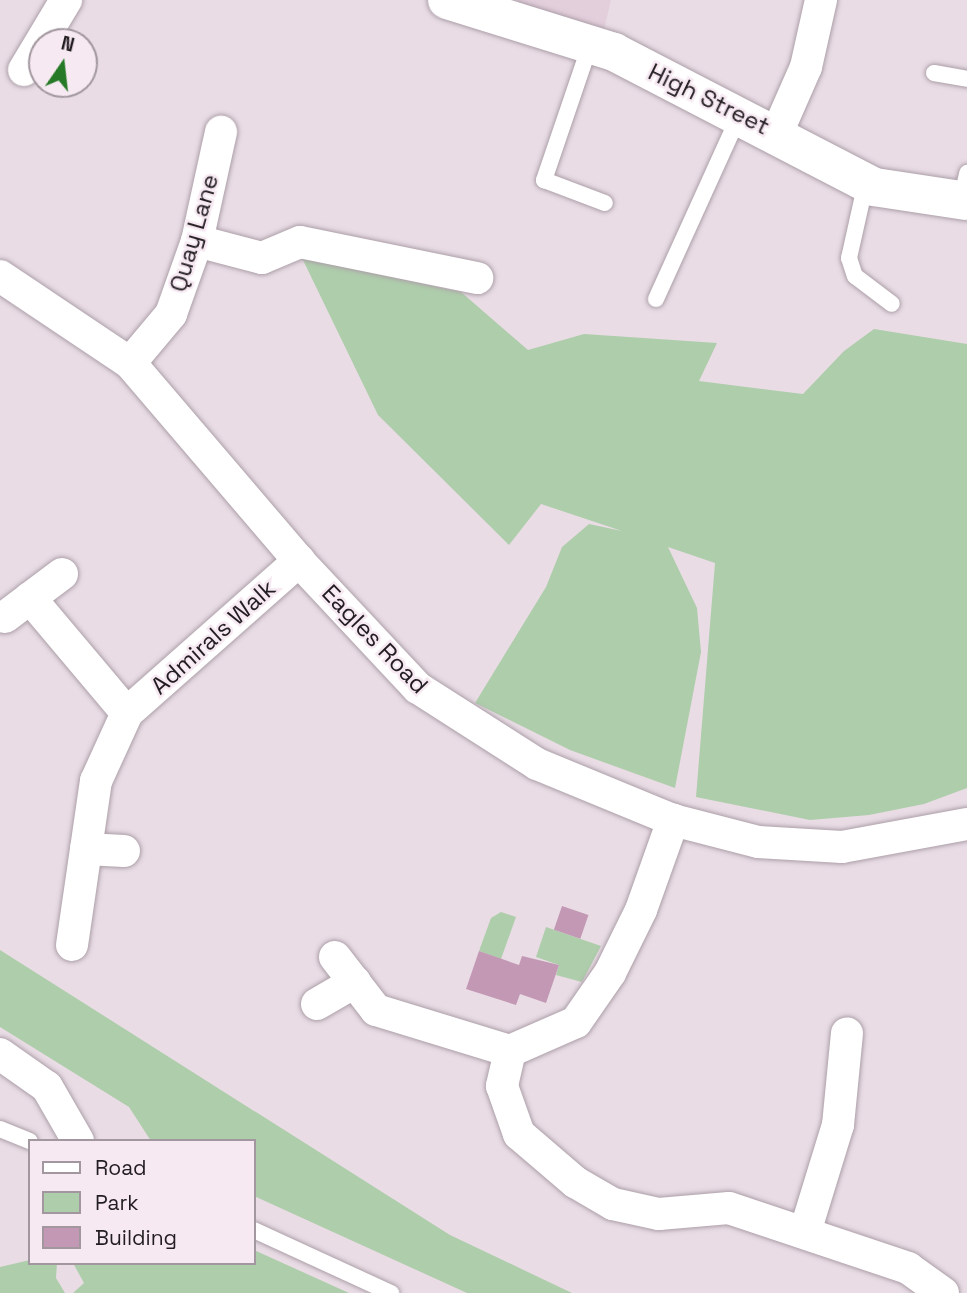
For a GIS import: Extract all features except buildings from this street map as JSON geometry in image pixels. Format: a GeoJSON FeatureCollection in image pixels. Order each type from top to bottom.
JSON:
{"type":"FeatureCollection","features":[{"type":"Feature","properties":{"kind":"main road","name":"High Street"},"geometry":{"type":"LineString","coordinates":[[447,0],[497,8],[590,43],[777,133],[866,182],[965,191]]}},
{"type":"Feature","properties":{"kind":"street"},"geometry":{"type":"LineString","coordinates":[[22,69],[66,0]]}},
{"type":"Feature","properties":{"kind":"street"},"geometry":{"type":"LineString","coordinates":[[777,133],[806,67],[821,0]]}},
{"type":"Feature","properties":{"kind":"street","name":"Quay Lane"},"geometry":{"type":"LineString","coordinates":[[130,363],[171,314],[197,241],[221,132]]}},
{"type":"Feature","properties":{"kind":"street"},"geometry":{"type":"LineString","coordinates":[[197,241],[262,258],[300,242],[477,278]]}},
{"type":"Feature","properties":{"kind":"street","name":"Eagles Road"},"geometry":{"type":"LineString","coordinates":[[0,276],[130,363],[299,561],[418,688],[537,764],[673,820],[758,842],[842,847],[967,824]]}},
{"type":"Feature","properties":{"kind":"street","name":"Admirals Walk"},"geometry":{"type":"LineString","coordinates":[[72,945],[96,780],[127,713],[299,561]]}},
{"type":"Feature","properties":{"kind":"street","name":"Admirals Walk"},"geometry":{"type":"LineString","coordinates":[[62,574],[17,607],[127,713]]}},
{"type":"Feature","properties":{"kind":"street"},"geometry":{"type":"LineString","coordinates":[[335,957],[376,1010],[510,1051],[576,1022],[610,973],[636,920],[673,820]]}},
{"type":"Feature","properties":{"kind":"street"},"geometry":{"type":"LineString","coordinates":[[86,849],[124,851]]}},
{"type":"Feature","properties":{"kind":"street"},"geometry":{"type":"LineString","coordinates":[[317,1004],[355,982]]}},
{"type":"Feature","properties":{"kind":"street"},"geometry":{"type":"LineString","coordinates":[[805,1232],[838,1125],[847,1033]]}},
{"type":"Feature","properties":{"kind":"street"},"geometry":{"type":"LineString","coordinates":[[510,1051],[502,1086],[519,1134],[575,1182],[613,1204],[659,1214],[729,1208],[908,1268],[943,1293]]}},
{"type":"Feature","properties":{"kind":"street"},"geometry":{"type":"LineString","coordinates":[[0,1054],[47,1087],[77,1139]]}},
{"type":"Feature","properties":{"kind":"lane"},"geometry":{"type":"LineString","coordinates":[[590,43],[544,180],[605,202]]}},
{"type":"Feature","properties":{"kind":"lane"},"geometry":{"type":"LineString","coordinates":[[933,73],[967,79]]}},
{"type":"Feature","properties":{"kind":"lane"},"geometry":{"type":"LineString","coordinates":[[656,299],[739,116]]}},
{"type":"Feature","properties":{"kind":"lane"},"geometry":{"type":"LineString","coordinates":[[866,182],[849,258],[855,276],[892,304]]}},
{"type":"Feature","properties":{"kind":"lane"},"geometry":{"type":"LineString","coordinates":[[0,1129],[28,1140]]}},
{"type":"Feature","properties":{"kind":"lane"},"geometry":{"type":"LineString","coordinates":[[256,1231],[391,1293]]}},
{"type":"Feature","properties":{"kind":"shaded area"},"geometry":{"type":"Polygon","coordinates":[[[518,0],[611,0],[603,34],[514,12],[518,0]]]}},
{"type":"Feature","properties":{"kind":"green space"},"geometry":{"type":"Polygon","coordinates":[[[302,258],[461,292],[528,350],[584,334],[717,343],[699,381],[803,394],[844,351],[874,329],[967,344],[967,788],[924,804],[869,815],[810,820],[696,797],[715,563],[668,547],[697,608],[701,652],[675,788],[570,750],[475,703],[546,587],[562,547],[589,524],[622,531],[541,504],[509,545],[378,415],[302,258]]]}},
{"type":"Feature","properties":{"kind":"green space"},"geometry":{"type":"Polygon","coordinates":[[[501,912],[516,917],[501,959],[479,951],[491,918],[501,912]]]}},
{"type":"Feature","properties":{"kind":"green space"},"geometry":{"type":"Polygon","coordinates":[[[546,927],[601,946],[582,982],[556,975],[559,965],[536,957],[546,927]]]}},
{"type":"Feature","properties":{"kind":"green space"},"geometry":{"type":"Polygon","coordinates":[[[0,950],[450,1235],[572,1293],[467,1293],[256,1197],[256,1139],[150,1139],[129,1107],[0,1027],[0,950]]]}},
{"type":"Feature","properties":{"kind":"green space"},"geometry":{"type":"Polygon","coordinates":[[[256,1251],[349,1293],[73,1293],[84,1283],[74,1265],[256,1265],[256,1251]]]}},
{"type":"Feature","properties":{"kind":"green space"},"geometry":{"type":"Polygon","coordinates":[[[28,1260],[28,1265],[57,1265],[56,1278],[65,1293],[0,1293],[0,1267],[28,1260]]]}}]}
